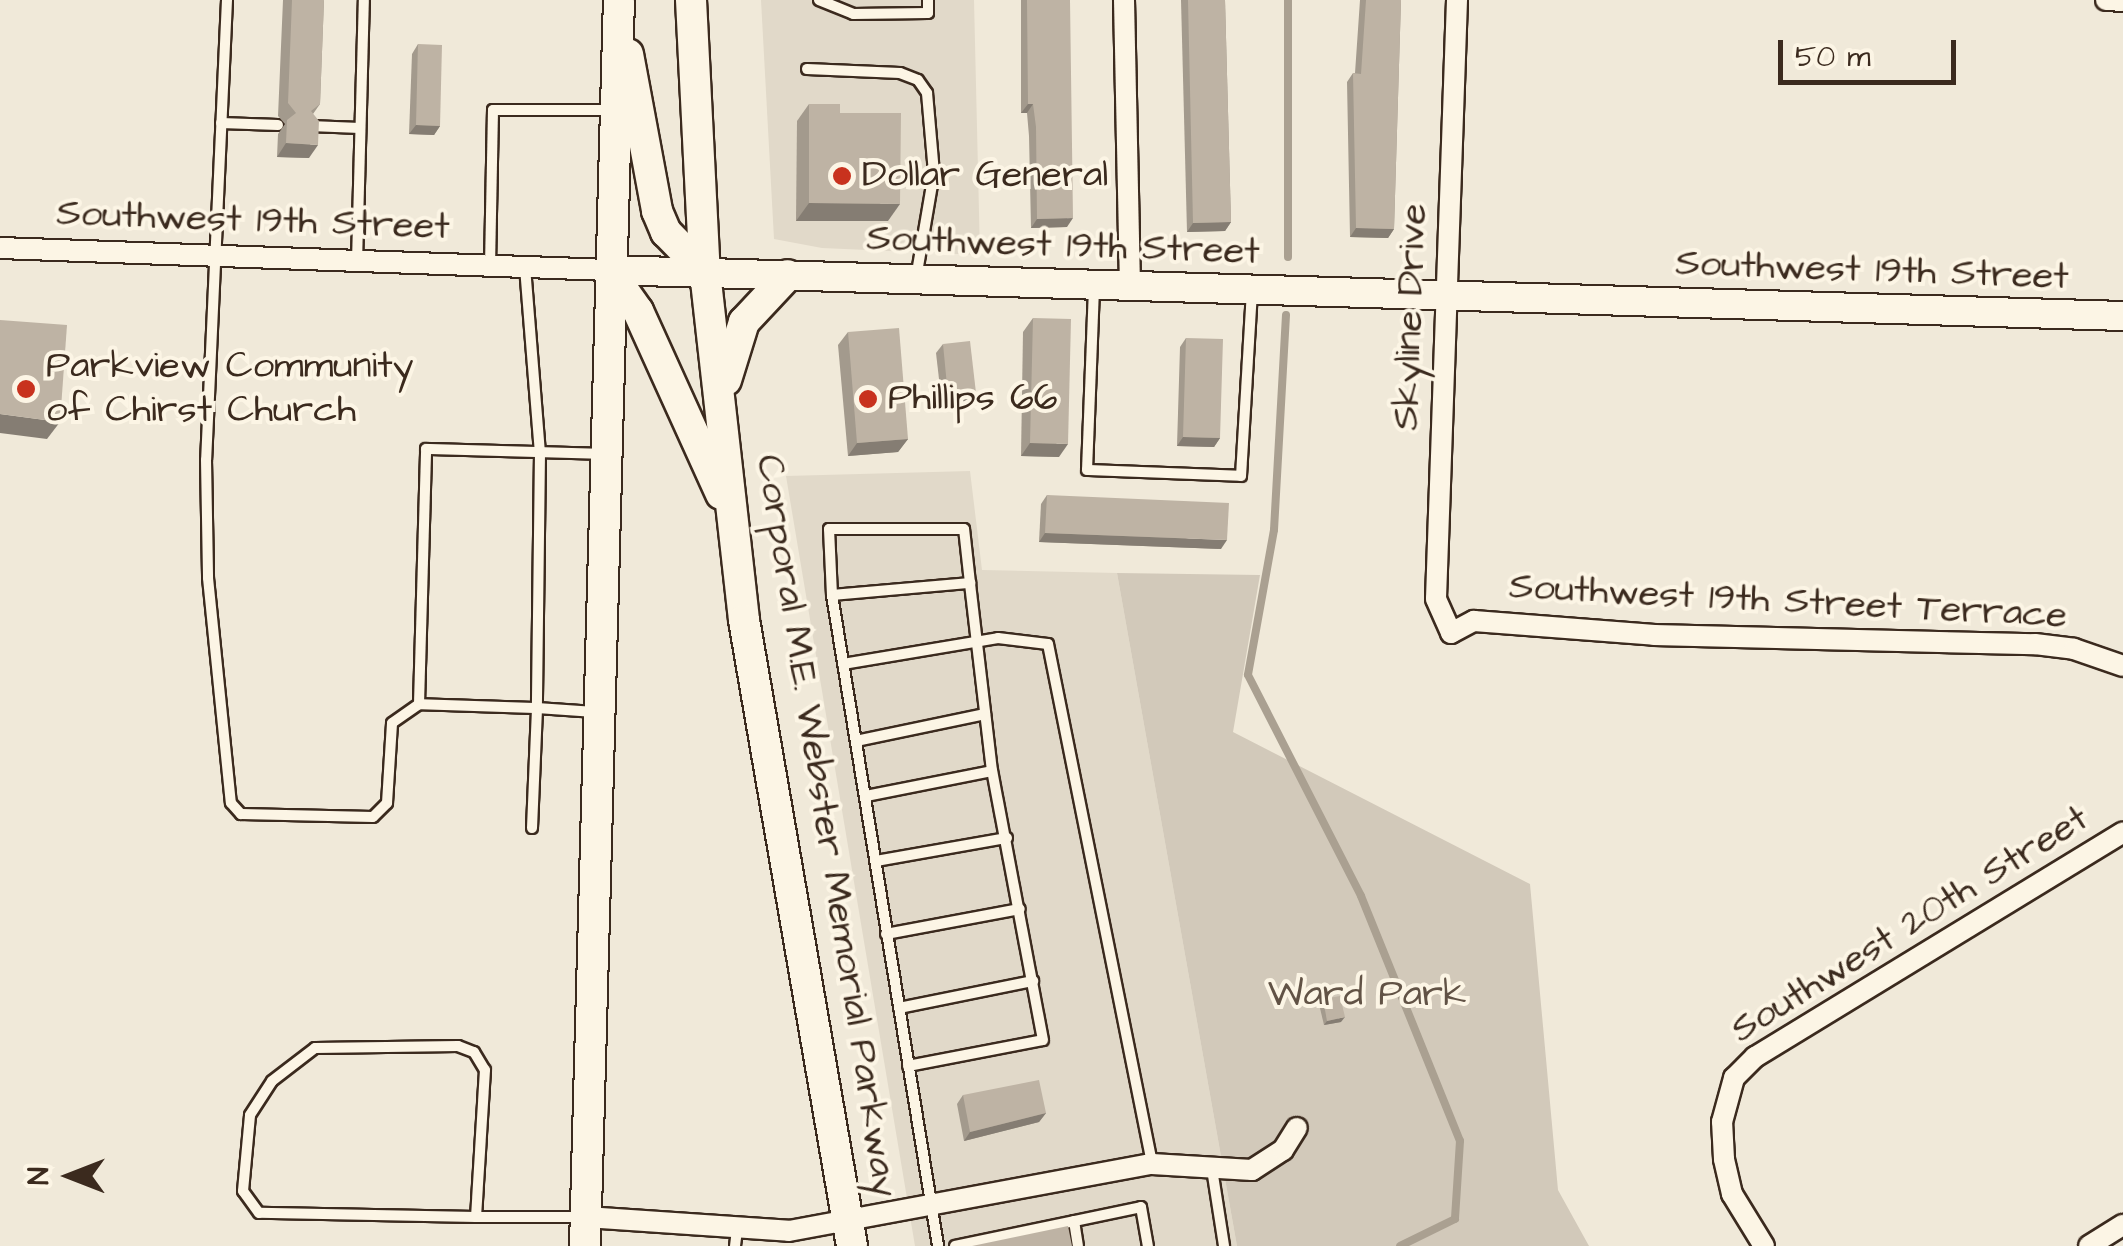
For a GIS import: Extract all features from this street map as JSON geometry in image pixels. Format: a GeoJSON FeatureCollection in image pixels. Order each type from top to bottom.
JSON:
{"type":"FeatureCollection","features":[{"type":"Feature","properties":{"kind":"main road","name":"Corporal M.E. Webster Memorial Parkway"},"geometry":{"type":"LineString","coordinates":[[691,0],[705,272],[732,520],[850,1234]]}},
{"type":"Feature","properties":{"kind":"main road"},"geometry":{"type":"LineString","coordinates":[[618,3],[657,211],[666,232],[705,272]]}},
{"type":"Feature","properties":{"kind":"main road"},"geometry":{"type":"LineString","coordinates":[[585,1231],[618,3]]}},
{"type":"Feature","properties":{"kind":"main road"},"geometry":{"type":"LineString","coordinates":[[609,270],[659,353],[732,520]]}},
{"type":"Feature","properties":{"kind":"main road"},"geometry":{"type":"LineString","coordinates":[[722,423],[729,357],[744,322],[788,275]]}},
{"type":"Feature","properties":{"kind":"street"},"geometry":{"type":"LineString","coordinates":[[1124,0],[1130,285]]}},
{"type":"Feature","properties":{"kind":"street","name":"Skyline Drive"},"geometry":{"type":"LineString","coordinates":[[1451,633],[1436,599],[1457,0]]}},
{"type":"Feature","properties":{"kind":"street"},"geometry":{"type":"LineString","coordinates":[[2106,0],[2123,0]]}},
{"type":"Feature","properties":{"kind":"street","name":"Southwest 19th Street"},"geometry":{"type":"LineString","coordinates":[[0,248],[216,260],[2123,316]]}},
{"type":"Feature","properties":{"kind":"street","name":"Southwest 19th Street Terrace"},"geometry":{"type":"LineString","coordinates":[[1451,633],[1474,621],[1654,635],[2035,644],[2074,649],[2123,666]]}},
{"type":"Feature","properties":{"kind":"street","name":"Southwest 20th Street"},"geometry":{"type":"LineString","coordinates":[[1764,1246],[1732,1194],[1722,1122],[1734,1078],[1755,1057],[2123,832]]}},
{"type":"Feature","properties":{"kind":"street"},"geometry":{"type":"LineString","coordinates":[[585,1231],[736,1238],[850,1234],[931,1206],[1152,1164],[1252,1170],[1283,1150],[1297,1128]]}},
{"type":"Feature","properties":{"kind":"street"},"geometry":{"type":"LineString","coordinates":[[2089,1246],[2123,1225]]}},
{"type":"Feature","properties":{"kind":"lane"},"geometry":{"type":"LineString","coordinates":[[227,0],[209,544],[231,803],[241,814],[374,818],[387,803],[392,723],[419,704],[598,712]]}},
{"type":"Feature","properties":{"kind":"lane"},"geometry":{"type":"LineString","coordinates":[[356,263],[364,0]]}},
{"type":"Feature","properties":{"kind":"lane"},"geometry":{"type":"LineString","coordinates":[[820,0],[854,14],[928,13],[928,0]]}},
{"type":"Feature","properties":{"kind":"lane"},"geometry":{"type":"LineString","coordinates":[[807,69],[900,72],[918,80],[927,93],[934,173],[916,279]]}},
{"type":"Feature","properties":{"kind":"lane"},"geometry":{"type":"LineString","coordinates":[[490,266],[493,110],[615,110]]}},
{"type":"Feature","properties":{"kind":"lane"},"geometry":{"type":"LineString","coordinates":[[222,123],[278,125]]}},
{"type":"Feature","properties":{"kind":"lane"},"geometry":{"type":"LineString","coordinates":[[310,126],[360,128]]}},
{"type":"Feature","properties":{"kind":"lane"},"geometry":{"type":"LineString","coordinates":[[525,268],[540,453],[532,828]]}},
{"type":"Feature","properties":{"kind":"lane"},"geometry":{"type":"LineString","coordinates":[[1094,284],[1087,470],[1241,476],[1252,289]]}},
{"type":"Feature","properties":{"kind":"lane"},"geometry":{"type":"LineString","coordinates":[[419,704],[426,449],[604,454]]}},
{"type":"Feature","properties":{"kind":"lane"},"geometry":{"type":"LineString","coordinates":[[908,1066],[1043,1040],[992,771],[964,529],[829,528],[832,595],[866,796],[886,934],[899,1008],[908,1066],[938,1246]]}},
{"type":"Feature","properties":{"kind":"lane"},"geometry":{"type":"LineString","coordinates":[[832,595],[970,583]]}},
{"type":"Feature","properties":{"kind":"lane"},"geometry":{"type":"LineString","coordinates":[[843,664],[978,641],[1048,644],[1152,1164]]}},
{"type":"Feature","properties":{"kind":"lane"},"geometry":{"type":"LineString","coordinates":[[856,740],[985,714]]}},
{"type":"Feature","properties":{"kind":"lane"},"geometry":{"type":"LineString","coordinates":[[866,796],[992,771]]}},
{"type":"Feature","properties":{"kind":"lane"},"geometry":{"type":"LineString","coordinates":[[876,861],[1007,838]]}},
{"type":"Feature","properties":{"kind":"lane"},"geometry":{"type":"LineString","coordinates":[[886,934],[1020,909]]}},
{"type":"Feature","properties":{"kind":"lane"},"geometry":{"type":"LineString","coordinates":[[899,1008],[1033,981]]}},
{"type":"Feature","properties":{"kind":"lane"},"geometry":{"type":"LineString","coordinates":[[476,1217],[485,1070],[474,1052],[458,1046],[315,1048],[272,1081],[250,1115],[243,1191],[259,1213],[476,1217],[585,1231]]}},
{"type":"Feature","properties":{"kind":"lane"},"geometry":{"type":"LineString","coordinates":[[1212,1168],[1224,1246]]}},
{"type":"Feature","properties":{"kind":"lane"},"geometry":{"type":"LineString","coordinates":[[955,1246],[1140,1207],[1148,1246]]}},
{"type":"Feature","properties":{"kind":"lane"},"geometry":{"type":"LineString","coordinates":[[1074,1222],[1078,1246]]}},
{"type":"Feature","properties":{"kind":"shaded area"},"geometry":{"type":"Polygon","coordinates":[[[761,0],[974,0],[980,255],[822,248],[774,239],[761,0]]]}},
{"type":"Feature","properties":{"kind":"shaded area"},"geometry":{"type":"Polygon","coordinates":[[[970,471],[982,570],[1117,573],[1237,1246],[915,1246],[786,476],[970,471]]]}},
{"type":"Feature","properties":{"kind":"green space","name":"Ward Park"},"geometry":{"type":"Polygon","coordinates":[[[1117,573],[1260,575],[1233,732],[1530,884],[1558,1190],[1589,1246],[1237,1246],[1117,573]]]}},
{"type":"Feature","properties":{"kind":"building"},"geometry":{"type":"Polygon","coordinates":[[[292,0],[324,0],[320,104],[311,111],[319,121],[318,145],[286,143],[287,120],[296,113],[288,103],[292,0]]]}},
{"type":"Feature","properties":{"kind":"building"},"geometry":{"type":"Polygon","coordinates":[[[1027,0],[1070,0],[1073,218],[1037,219],[1036,127],[1033,104],[1028,104],[1027,0]]]}},
{"type":"Feature","properties":{"kind":"building"},"geometry":{"type":"Polygon","coordinates":[[[1188,0],[1225,0],[1231,222],[1193,223],[1188,0]]]}},
{"type":"Feature","properties":{"kind":"building"},"geometry":{"type":"Polygon","coordinates":[[[1366,0],[1401,0],[1394,229],[1356,228],[1353,73],[1361,74],[1366,0]]]}},
{"type":"Feature","properties":{"kind":"building"},"geometry":{"type":"Polygon","coordinates":[[[418,44],[442,45],[440,126],[416,125],[418,44]]]}},
{"type":"Feature","properties":{"kind":"building","name":"Dollar General"},"geometry":{"type":"Polygon","coordinates":[[[809,104],[840,104],[840,113],[901,113],[900,204],[809,203],[809,104]]]}},
{"type":"Feature","properties":{"kind":"building"},"geometry":{"type":"Polygon","coordinates":[[[1033,318],[1071,319],[1068,444],[1030,443],[1033,318]]]}},
{"type":"Feature","properties":{"kind":"building","name":"Parkview Community of Chirst Church"},"geometry":{"type":"Polygon","coordinates":[[[0,320],[67,325],[60,422],[0,414],[0,320]]]}},
{"type":"Feature","properties":{"kind":"building","name":"Phillips 66"},"geometry":{"type":"Polygon","coordinates":[[[899,328],[908,439],[857,443],[848,332],[899,328]]]}},
{"type":"Feature","properties":{"kind":"building"},"geometry":{"type":"Polygon","coordinates":[[[1186,338],[1223,339],[1220,438],[1183,437],[1186,338]]]}},
{"type":"Feature","properties":{"kind":"building"},"geometry":{"type":"Polygon","coordinates":[[[970,341],[976,393],[948,396],[943,344],[970,341]]]}},
{"type":"Feature","properties":{"kind":"building"},"geometry":{"type":"Polygon","coordinates":[[[1047,495],[1229,503],[1227,540],[1045,533],[1047,495]]]}},
{"type":"Feature","properties":{"kind":"building"},"geometry":{"type":"Polygon","coordinates":[[[1340,996],[1345,1017],[1327,1021],[1323,999],[1340,996]]]}},
{"type":"Feature","properties":{"kind":"building"},"geometry":{"type":"Polygon","coordinates":[[[1039,1080],[1046,1113],[970,1132],[963,1095],[1039,1080]]]}},
{"type":"Feature","properties":{"kind":"building"},"geometry":{"type":"Polygon","coordinates":[[[1068,1226],[1072,1246],[972,1246],[1068,1226]]]}},
{"type":"Feature","properties":{"kind":"waterway"},"geometry":{"type":"LineString","coordinates":[[1288,0],[1288,257]]}},
{"type":"Feature","properties":{"kind":"waterway"},"geometry":{"type":"LineString","coordinates":[[1286,315],[1274,530],[1248,675],[1361,896],[1460,1141],[1455,1219],[1400,1246]]}},
{"type":"Feature","properties":{"kind":"place","name":"Dollar General"},"geometry":{"type":"Point","coordinates":[842,176]}},
{"type":"Feature","properties":{"kind":"place","name":"Parkview Community of Chirst Church"},"geometry":{"type":"Point","coordinates":[26,389]}},
{"type":"Feature","properties":{"kind":"place","name":"Phillips 66"},"geometry":{"type":"Point","coordinates":[868,399]}}]}
